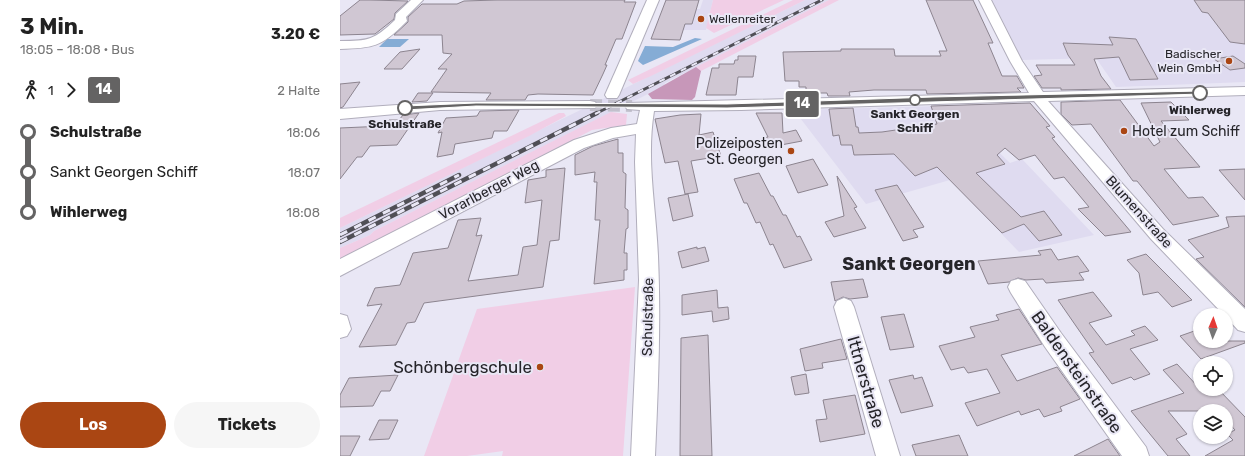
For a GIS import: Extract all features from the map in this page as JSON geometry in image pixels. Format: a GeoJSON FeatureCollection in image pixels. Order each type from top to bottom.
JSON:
{"type":"FeatureCollection","features":[{"type":"Feature","properties":{"kind":"street"},"geometry":{"type":"LineString","coordinates":[[340,45],[365,44],[380,40],[401,21],[400,16],[417,0]]}},
{"type":"Feature","properties":{"kind":"street"},"geometry":{"type":"LineString","coordinates":[[612,95],[653,0]]}},
{"type":"Feature","properties":{"kind":"street","name":"Blumenstraße"},"geometry":{"type":"LineString","coordinates":[[985,0],[1016,61],[1038,97],[1157,234],[1245,323]]}},
{"type":"Feature","properties":{"kind":"street"},"geometry":{"type":"LineString","coordinates":[[632,106],[727,106],[1038,97],[1126,96],[1245,91]]}},
{"type":"Feature","properties":{"kind":"street"},"geometry":{"type":"LineString","coordinates":[[340,114],[440,106],[590,105]]}},
{"type":"Feature","properties":{"kind":"street","name":"Schulstraße"},"geometry":{"type":"LineString","coordinates":[[643,456],[650,330],[649,253],[641,151],[648,106]]}},
{"type":"Feature","properties":{"kind":"street","name":"Vorarlberger Weg"},"geometry":{"type":"LineString","coordinates":[[340,268],[579,144],[611,133],[644,128]]}},
{"type":"Feature","properties":{"kind":"street","name":"Baldensteinstraße"},"geometry":{"type":"LineString","coordinates":[[1018,287],[1053,340],[1137,456]]}},
{"type":"Feature","properties":{"kind":"street","name":"Ittnerstraße"},"geometry":{"type":"LineString","coordinates":[[844,307],[888,456]]}},
{"type":"Feature","properties":{"kind":"street"},"geometry":{"type":"LineString","coordinates":[[340,323],[340,329]]}},
{"type":"Feature","properties":{"kind":"shaded area","name":"Wellenreiter"},"geometry":{"type":"Polygon","coordinates":[[[703,0],[713,0],[706,30],[672,30],[679,9],[700,9],[703,0]]]}},
{"type":"Feature","properties":{"kind":"shaded area"},"geometry":{"type":"Polygon","coordinates":[[[713,0],[784,0],[714,33],[706,28],[713,0]]]}},
{"type":"Feature","properties":{"kind":"shaded area"},"geometry":{"type":"Polygon","coordinates":[[[793,0],[805,0],[651,76],[633,84],[628,80],[793,0]]]}},
{"type":"Feature","properties":{"kind":"shaded area"},"geometry":{"type":"Polygon","coordinates":[[[805,0],[829,0],[665,83],[664,86],[374,231],[370,235],[340,248],[340,228],[805,0]]]}},
{"type":"Feature","properties":{"kind":"shaded area"},"geometry":{"type":"Polygon","coordinates":[[[829,0],[839,0],[701,71],[696,67],[829,0]]]}},
{"type":"Feature","properties":{"kind":"shaded area"},"geometry":{"type":"Polygon","coordinates":[[[992,0],[1245,0],[1245,82],[1116,87],[1096,58],[1022,60],[992,0]]]}},
{"type":"Feature","properties":{"kind":"shaded area"},"geometry":{"type":"Polygon","coordinates":[[[696,67],[701,71],[695,97],[692,100],[652,99],[648,94],[696,67]]]}},
{"type":"Feature","properties":{"kind":"shaded area"},"geometry":{"type":"Polygon","coordinates":[[[977,105],[969,123],[1010,163],[1022,159],[1094,235],[1019,252],[950,180],[866,204],[794,110],[977,105]]]}},
{"type":"Feature","properties":{"kind":"shaded area"},"geometry":{"type":"Polygon","coordinates":[[[611,112],[627,114],[626,125],[592,130],[340,262],[340,248],[370,235],[374,231],[611,112]]]}},
{"type":"Feature","properties":{"kind":"shaded area"},"geometry":{"type":"Polygon","coordinates":[[[559,113],[564,113],[566,116],[529,136],[340,228],[340,218],[559,113]]]}},
{"type":"Feature","properties":{"kind":"shaded area","name":"Schönbergschule"},"geometry":{"type":"Polygon","coordinates":[[[635,287],[623,456],[502,456],[503,451],[467,456],[424,456],[477,309],[635,287]]]}},
{"type":"Feature","properties":{"kind":"water"},"geometry":{"type":"Polygon","coordinates":[[[695,38],[702,39],[643,65],[638,61],[645,46],[673,47],[695,38]]]}},
{"type":"Feature","properties":{"kind":"water"},"geometry":{"type":"Polygon","coordinates":[[[387,39],[409,39],[400,47],[379,47],[387,39]]]}},
{"type":"Feature","properties":{"kind":"building"},"geometry":{"type":"Polygon","coordinates":[[[360,0],[408,1],[395,13],[394,19],[375,34],[340,35],[340,16],[360,0]]]}},
{"type":"Feature","properties":{"kind":"building"},"geometry":{"type":"Polygon","coordinates":[[[625,0],[624,2],[636,2],[622,39],[616,39],[605,65],[607,65],[593,95],[538,94],[528,95],[525,100],[486,100],[491,93],[431,92],[447,69],[438,69],[452,54],[443,53],[442,35],[394,35],[408,22],[408,17],[422,4],[457,4],[464,1],[625,0]]]}},
{"type":"Feature","properties":{"kind":"building"},"geometry":{"type":"Polygon","coordinates":[[[666,0],[699,0],[692,24],[685,24],[680,40],[651,39],[666,0]]]}},
{"type":"Feature","properties":{"kind":"building"},"geometry":{"type":"Polygon","coordinates":[[[926,0],[973,0],[993,43],[988,43],[1002,76],[1017,76],[1024,88],[1017,88],[1021,92],[927,94],[926,90],[874,90],[849,92],[850,96],[828,96],[827,93],[806,93],[806,87],[799,87],[799,81],[785,81],[783,52],[841,51],[841,49],[894,49],[895,56],[941,56],[939,51],[947,51],[926,0]]]}},
{"type":"Feature","properties":{"kind":"building"},"geometry":{"type":"Polygon","coordinates":[[[1194,0],[1245,0],[1245,44],[1230,42],[1208,13],[1202,12],[1194,0]]]}},
{"type":"Feature","properties":{"kind":"building"},"geometry":{"type":"Polygon","coordinates":[[[1109,37],[1136,39],[1158,79],[1130,80],[1119,57],[1094,59],[1101,76],[1111,89],[1061,90],[1061,88],[1042,88],[1034,76],[1042,75],[1036,65],[1075,65],[1068,55],[1063,43],[1113,45],[1109,37]]]}},
{"type":"Feature","properties":{"kind":"building"},"geometry":{"type":"Polygon","coordinates":[[[420,49],[402,69],[384,69],[400,52],[420,49]]]}},
{"type":"Feature","properties":{"kind":"building"},"geometry":{"type":"Polygon","coordinates":[[[738,56],[756,56],[753,77],[738,77],[736,95],[706,95],[712,68],[719,68],[719,64],[734,64],[735,60],[738,60],[738,56]]]}},
{"type":"Feature","properties":{"kind":"building","name":"Badischer Wein GmbH"},"geometry":{"type":"Polygon","coordinates":[[[1233,56],[1245,64],[1245,68],[1230,70],[1214,59],[1233,56]]]}},
{"type":"Feature","properties":{"kind":"building"},"geometry":{"type":"Polygon","coordinates":[[[360,82],[343,107],[340,108],[340,84],[360,82]]]}},
{"type":"Feature","properties":{"kind":"building"},"geometry":{"type":"Polygon","coordinates":[[[418,93],[433,93],[427,101],[412,102],[418,93]]]}},
{"type":"Feature","properties":{"kind":"building"},"geometry":{"type":"Polygon","coordinates":[[[1120,100],[1154,146],[1160,142],[1141,103],[1171,102],[1189,120],[1161,121],[1200,167],[1164,169],[1188,198],[1203,197],[1219,216],[1173,225],[1137,181],[1133,181],[1091,124],[1072,125],[1061,114],[1061,102],[1120,100]]]}},
{"type":"Feature","properties":{"kind":"building"},"geometry":{"type":"Polygon","coordinates":[[[1030,103],[1050,126],[1046,127],[1055,137],[1052,138],[1131,232],[1105,236],[1078,209],[1089,207],[1064,177],[1054,179],[1035,155],[1019,160],[1005,148],[997,155],[1005,164],[976,173],[1021,217],[1044,211],[1062,235],[1039,241],[1024,224],[1002,233],[937,167],[915,176],[894,154],[854,155],[852,145],[841,145],[839,135],[833,136],[829,109],[853,108],[856,127],[858,127],[859,133],[882,132],[937,124],[931,106],[1030,103]]]}},
{"type":"Feature","properties":{"kind":"building"},"geometry":{"type":"Polygon","coordinates":[[[519,110],[507,131],[494,131],[492,138],[455,144],[453,154],[437,157],[442,132],[438,133],[446,118],[477,116],[480,111],[519,110]]]}},
{"type":"Feature","properties":{"kind":"building"},"geometry":{"type":"Polygon","coordinates":[[[419,113],[397,145],[370,146],[362,157],[357,157],[340,179],[340,128],[385,126],[389,120],[399,120],[403,115],[419,113]]]}},
{"type":"Feature","properties":{"kind":"building"},"geometry":{"type":"Polygon","coordinates":[[[756,113],[782,113],[783,133],[796,130],[802,141],[765,148],[763,138],[768,137],[756,113]]]}},
{"type":"Feature","properties":{"kind":"building"},"geometry":{"type":"Polygon","coordinates":[[[701,114],[699,135],[713,132],[721,156],[691,161],[698,192],[685,194],[678,161],[665,163],[655,119],[680,115],[701,114]]]}},
{"type":"Feature","properties":{"kind":"building"},"geometry":{"type":"Polygon","coordinates":[[[618,139],[618,153],[623,153],[623,172],[626,174],[625,208],[628,210],[628,228],[626,229],[624,253],[627,253],[627,270],[624,270],[624,280],[594,284],[600,220],[595,220],[597,182],[594,182],[595,172],[575,175],[575,155],[593,146],[618,139]]]}},
{"type":"Feature","properties":{"kind":"building"},"geometry":{"type":"Polygon","coordinates":[[[813,159],[828,185],[798,193],[786,166],[813,159]]]}},
{"type":"Feature","properties":{"kind":"building"},"geometry":{"type":"Polygon","coordinates":[[[565,168],[559,240],[550,241],[543,287],[424,303],[415,322],[407,323],[396,345],[359,347],[382,304],[367,306],[375,288],[400,285],[413,253],[448,248],[458,220],[481,218],[476,236],[482,235],[468,281],[518,275],[523,247],[537,245],[542,200],[525,203],[528,180],[546,177],[546,170],[565,168]]]}},
{"type":"Feature","properties":{"kind":"building"},"geometry":{"type":"Polygon","coordinates":[[[1245,169],[1245,200],[1219,170],[1245,169]]]}},
{"type":"Feature","properties":{"kind":"building"},"geometry":{"type":"Polygon","coordinates":[[[759,173],[783,215],[786,215],[797,237],[800,236],[812,260],[784,268],[773,244],[770,245],[760,222],[756,223],[747,203],[744,203],[734,179],[759,173]]]}},
{"type":"Feature","properties":{"kind":"building"},"geometry":{"type":"Polygon","coordinates":[[[837,176],[857,207],[854,208],[866,228],[834,237],[825,222],[844,216],[837,176]]]}},
{"type":"Feature","properties":{"kind":"building"},"geometry":{"type":"Polygon","coordinates":[[[897,185],[924,227],[913,230],[918,237],[903,241],[875,190],[897,185]]]}},
{"type":"Feature","properties":{"kind":"building"},"geometry":{"type":"Polygon","coordinates":[[[688,194],[693,216],[673,221],[668,198],[688,194]]]}},
{"type":"Feature","properties":{"kind":"building"},"geometry":{"type":"Polygon","coordinates":[[[1245,216],[1245,307],[1196,259],[1204,257],[1188,240],[1229,227],[1226,217],[1245,216]]]}},
{"type":"Feature","properties":{"kind":"building"},"geometry":{"type":"Polygon","coordinates":[[[697,247],[697,249],[705,247],[709,261],[682,268],[678,252],[697,247]]]}},
{"type":"Feature","properties":{"kind":"building"},"geometry":{"type":"Polygon","coordinates":[[[1051,249],[1058,260],[1078,256],[1089,271],[1079,273],[1084,280],[1046,283],[1043,279],[1026,280],[1018,278],[1009,282],[988,284],[978,261],[1041,255],[1038,251],[1051,249]]]}},
{"type":"Feature","properties":{"kind":"building"},"geometry":{"type":"Polygon","coordinates":[[[1146,254],[1192,300],[1172,307],[1158,292],[1143,295],[1139,273],[1127,260],[1146,254]]]}},
{"type":"Feature","properties":{"kind":"building"},"geometry":{"type":"Polygon","coordinates":[[[863,279],[868,297],[850,299],[843,297],[835,301],[831,282],[863,279]]]}},
{"type":"Feature","properties":{"kind":"building"},"geometry":{"type":"Polygon","coordinates":[[[717,290],[718,308],[728,307],[729,319],[713,322],[712,311],[682,315],[682,295],[717,290]]]}},
{"type":"Feature","properties":{"kind":"building"},"geometry":{"type":"Polygon","coordinates":[[[1093,292],[1112,316],[1089,323],[1106,345],[1135,335],[1131,331],[1145,326],[1158,340],[1130,349],[1150,374],[1134,380],[1131,377],[1112,384],[1089,353],[1094,352],[1058,300],[1093,292]]]}},
{"type":"Feature","properties":{"kind":"building"},"geometry":{"type":"Polygon","coordinates":[[[1019,309],[1042,344],[1001,355],[1017,381],[1057,367],[1080,399],[1060,407],[1062,411],[1044,417],[1039,409],[1021,415],[1019,411],[977,426],[965,403],[1000,393],[987,369],[968,373],[964,367],[951,370],[939,346],[975,337],[970,327],[999,320],[996,315],[1019,309]]]}},
{"type":"Feature","properties":{"kind":"building"},"geometry":{"type":"Polygon","coordinates":[[[904,314],[914,347],[890,350],[881,317],[904,314]]]}},
{"type":"Feature","properties":{"kind":"building"},"geometry":{"type":"Polygon","coordinates":[[[1193,331],[1193,348],[1231,348],[1209,356],[1198,356],[1180,336],[1193,331]]]}},
{"type":"Feature","properties":{"kind":"building"},"geometry":{"type":"Polygon","coordinates":[[[708,335],[712,456],[680,456],[681,338],[708,335]]]}},
{"type":"Feature","properties":{"kind":"building"},"geometry":{"type":"Polygon","coordinates":[[[841,339],[847,359],[822,363],[823,368],[805,371],[800,349],[841,339]]]}},
{"type":"Feature","properties":{"kind":"building"},"geometry":{"type":"Polygon","coordinates":[[[1233,341],[1245,341],[1245,343],[1233,347],[1233,341]]]}},
{"type":"Feature","properties":{"kind":"building"},"geometry":{"type":"Polygon","coordinates":[[[1177,364],[1193,381],[1193,396],[1225,396],[1232,404],[1193,404],[1193,411],[1168,411],[1187,434],[1176,439],[1190,456],[1168,456],[1131,411],[1184,393],[1163,370],[1177,364]]]}},
{"type":"Feature","properties":{"kind":"building"},"geometry":{"type":"Polygon","coordinates":[[[806,374],[809,393],[795,395],[791,377],[806,374]]]}},
{"type":"Feature","properties":{"kind":"building"},"geometry":{"type":"Polygon","coordinates":[[[398,375],[390,391],[381,391],[373,406],[340,407],[340,395],[349,378],[398,375]]]}},
{"type":"Feature","properties":{"kind":"building"},"geometry":{"type":"Polygon","coordinates":[[[913,375],[914,379],[922,377],[933,406],[901,413],[889,380],[913,375]]]}},
{"type":"Feature","properties":{"kind":"building"},"geometry":{"type":"Polygon","coordinates":[[[855,395],[865,434],[820,442],[816,420],[827,419],[823,400],[855,395]]]}},
{"type":"Feature","properties":{"kind":"building"},"geometry":{"type":"Polygon","coordinates":[[[1233,405],[1245,417],[1245,456],[1205,456],[1226,444],[1233,444],[1233,431],[1235,430],[1233,428],[1233,405]]]}},
{"type":"Feature","properties":{"kind":"building"},"geometry":{"type":"Polygon","coordinates":[[[379,420],[398,420],[389,439],[369,440],[379,420]]]}},
{"type":"Feature","properties":{"kind":"building"},"geometry":{"type":"Polygon","coordinates":[[[959,435],[968,456],[916,456],[912,445],[959,435]]]}},
{"type":"Feature","properties":{"kind":"building"},"geometry":{"type":"Polygon","coordinates":[[[340,436],[360,436],[350,456],[340,456],[340,436]]]}},
{"type":"Feature","properties":{"kind":"building"},"geometry":{"type":"Polygon","coordinates":[[[1108,439],[1120,456],[1074,456],[1108,439]]]}},
{"type":"Feature","properties":{"kind":"tunnel"},"geometry":{"type":"LineString","coordinates":[[590,105],[632,106]]}},
{"type":"Feature","properties":{"kind":"railway"},"geometry":{"type":"LineString","coordinates":[[595,114],[822,0]]}},
{"type":"Feature","properties":{"kind":"railway"},"geometry":{"type":"LineString","coordinates":[[340,242],[597,113]]}},
{"type":"Feature","properties":{"kind":"railway"},"geometry":{"type":"LineString","coordinates":[[340,235],[459,175]]}},
{"type":"Feature","properties":{"kind":"bus line","name":"14"},"geometry":{"type":"LineString","coordinates":[[405,108],[476,105],[727,106],[933,99],[1126,96],[1200,93]]}},
{"type":"Feature","properties":{"kind":"place","name":"Wellenreiter"},"geometry":{"type":"Point","coordinates":[701,19]}},
{"type":"Feature","properties":{"kind":"place","name":"Badischer Wein GmbH"},"geometry":{"type":"Point","coordinates":[1229,61]}},
{"type":"Feature","properties":{"kind":"place","name":"Wihlerweg"},"geometry":{"type":"Point","coordinates":[1200,93]}},
{"type":"Feature","properties":{"kind":"place","name":"Sankt Georgen Schiff"},"geometry":{"type":"Point","coordinates":[915,100]}},
{"type":"Feature","properties":{"kind":"place","name":"Schulstraße"},"geometry":{"type":"Point","coordinates":[405,108]}},
{"type":"Feature","properties":{"kind":"place","name":"Hotel zum Schiff"},"geometry":{"type":"Point","coordinates":[1124,131]}},
{"type":"Feature","properties":{"kind":"place","name":"Polizeiposten St. Georgen"},"geometry":{"type":"Point","coordinates":[791,151]}},
{"type":"Feature","properties":{"kind":"place","name":"Schönbergschule"},"geometry":{"type":"Point","coordinates":[540,367]}},
{"type":"Feature","properties":{"kind":"district","name":"Sankt Georgen"},"geometry":{"type":"Point","coordinates":[909,264]}}]}
